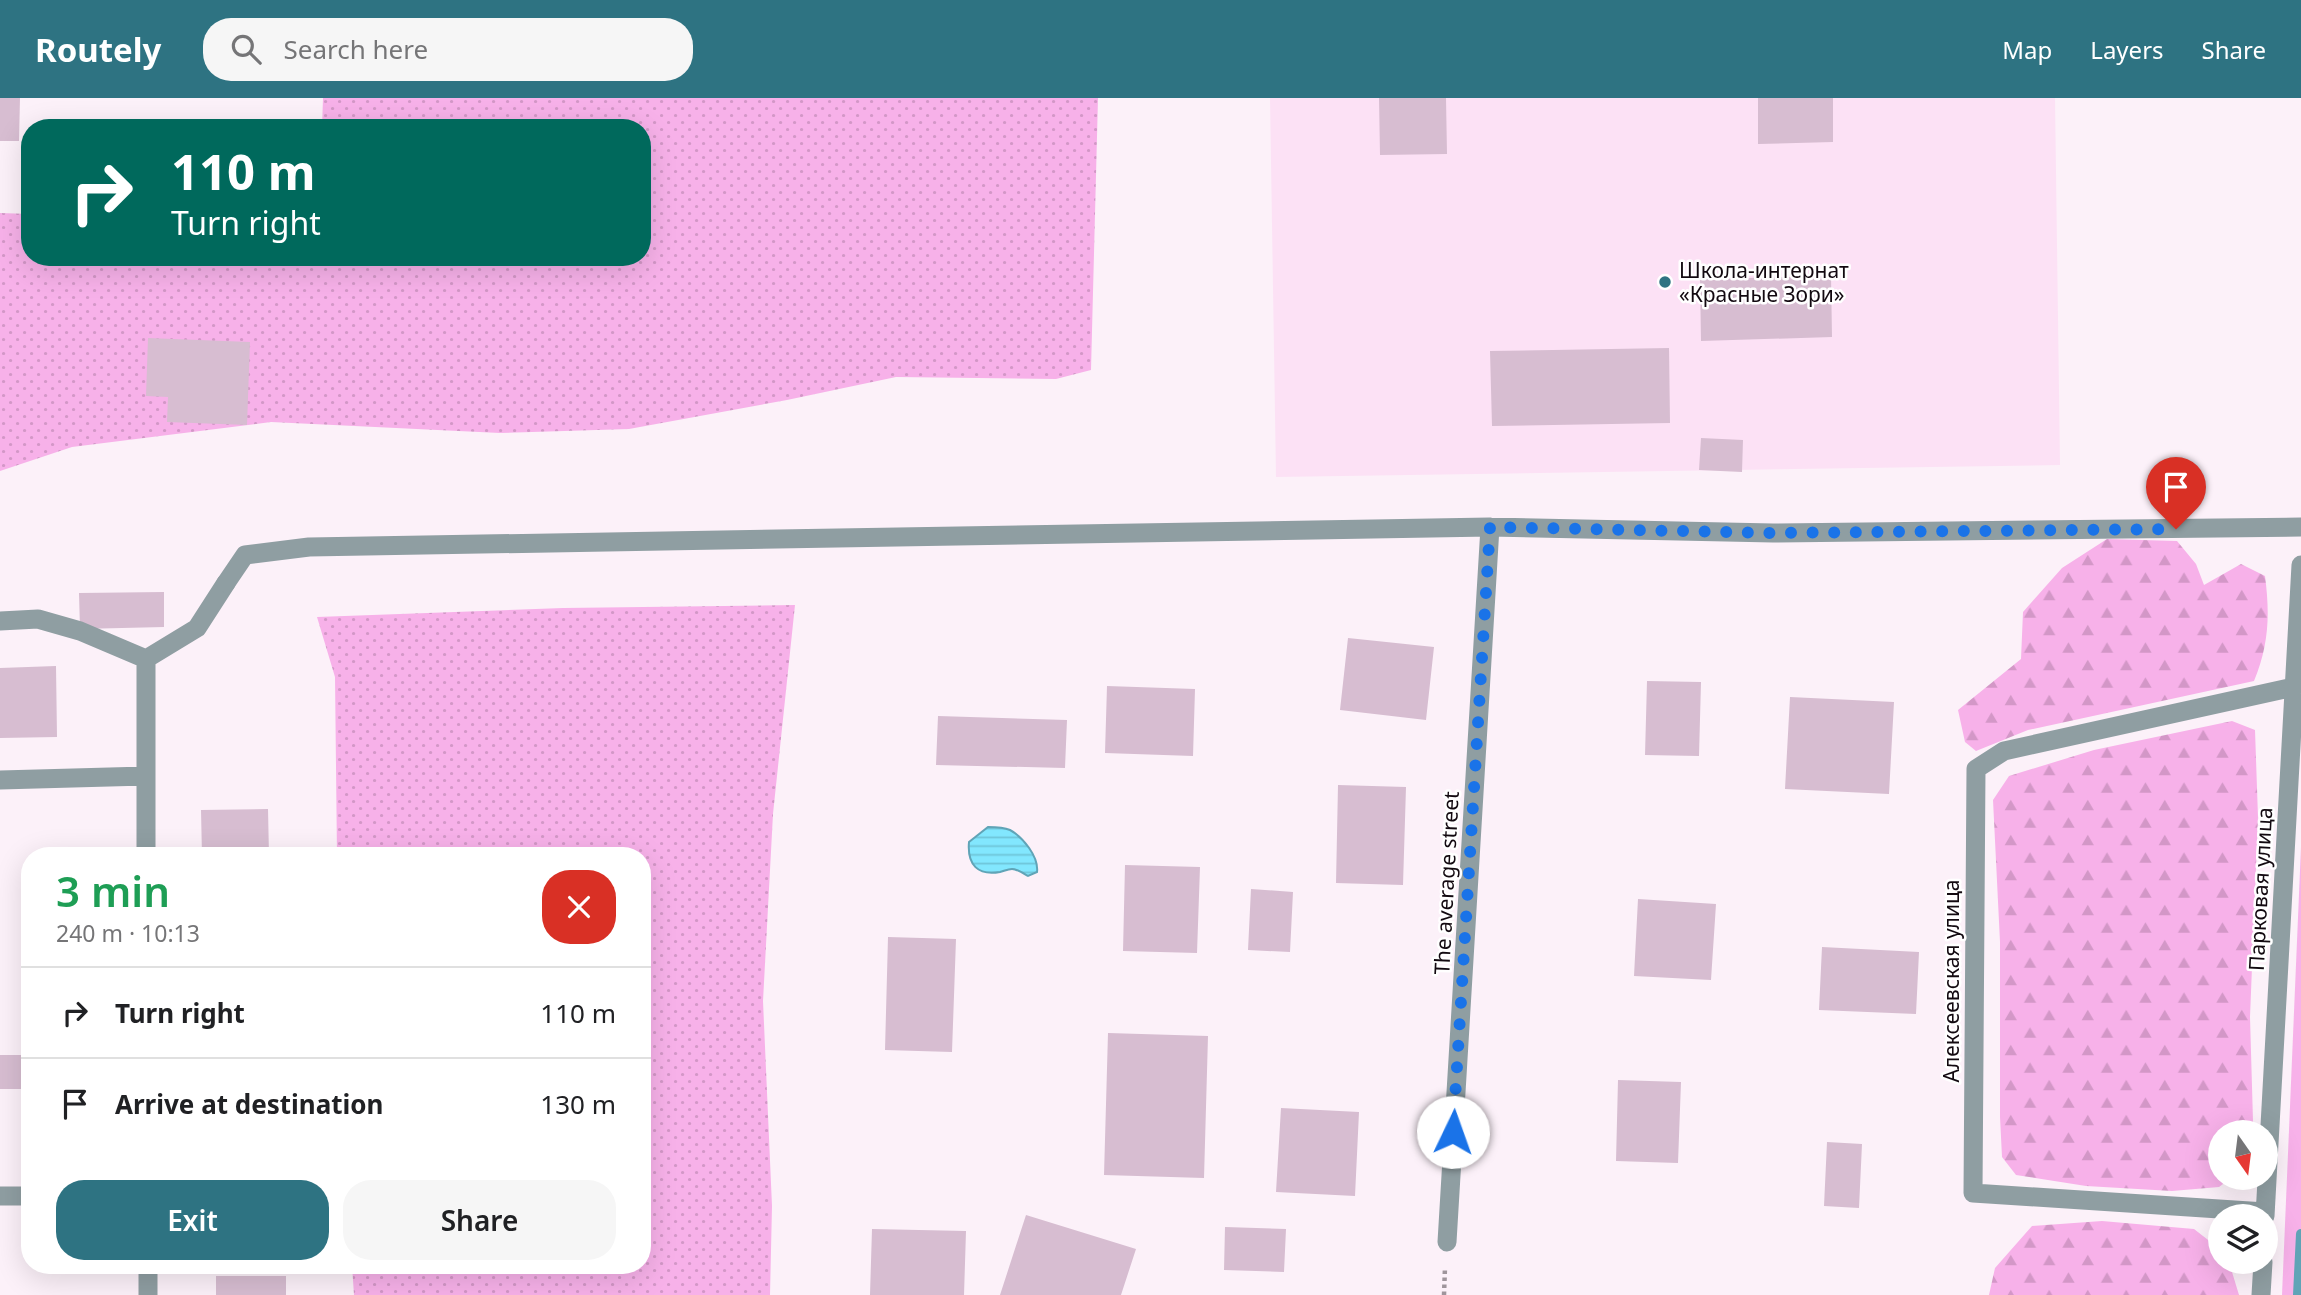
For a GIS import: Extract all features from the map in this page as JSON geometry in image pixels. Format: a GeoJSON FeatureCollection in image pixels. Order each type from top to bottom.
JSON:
{"type":"FeatureCollection","features":[{"type":"Feature","properties":{"kind":"street"},"geometry":{"type":"LineString","coordinates":[[146,659],[197,628],[245,555],[309,547],[1490,527],[1773,533],[2301,527]]}},
{"type":"Feature","properties":{"kind":"street","name":"The average street"},"geometry":{"type":"LineString","coordinates":[[1447,1242],[1490,527]]}},
{"type":"Feature","properties":{"kind":"street","name":"Парковая улица"},"geometry":{"type":"LineString","coordinates":[[2266,1204],[2301,565]]}},
{"type":"Feature","properties":{"kind":"street"},"geometry":{"type":"LineString","coordinates":[[0,621],[38,619],[80,631],[146,659]]}},
{"type":"Feature","properties":{"kind":"street"},"geometry":{"type":"LineString","coordinates":[[146,659],[146,847]]}},
{"type":"Feature","properties":{"kind":"street","name":"Алексеевская улица"},"geometry":{"type":"LineString","coordinates":[[2208,1210],[1972,1193],[1976,769],[2004,751],[2294,687]]}},
{"type":"Feature","properties":{"kind":"street"},"geometry":{"type":"LineString","coordinates":[[0,780],[146,776]]}},
{"type":"Feature","properties":{"kind":"street"},"geometry":{"type":"LineString","coordinates":[[0,1196],[21,1196]]}},
{"type":"Feature","properties":{"kind":"street"},"geometry":{"type":"LineString","coordinates":[[148,1274],[148,1295]]}},
{"type":"Feature","properties":{"kind":"street"},"geometry":{"type":"LineString","coordinates":[[2261,1295],[2262,1274]]}},
{"type":"Feature","properties":{"kind":"shaded area","name":"Школа-интернат «Красные Зори»"},"geometry":{"type":"Polygon","coordinates":[[[1270,98],[2055,98],[2060,465],[1276,477],[1270,98]]]}},
{"type":"Feature","properties":{"kind":"green space"},"geometry":{"type":"Polygon","coordinates":[[[323,98],[1098,98],[1091,370],[1056,379],[896,377],[629,429],[500,433],[271,422],[72,447],[0,471],[0,213],[21,214],[21,266],[651,266],[651,119],[322,119],[323,98]]]}},
{"type":"Feature","properties":{"kind":"green space"},"geometry":{"type":"Polygon","coordinates":[[[2107,539],[2177,541],[2196,564],[2204,585],[2241,564],[2265,576],[2267,629],[2263,655],[2254,681],[2028,730],[1976,751],[1965,742],[1958,710],[2021,659],[2023,612],[2062,568],[2107,539]]]}},
{"type":"Feature","properties":{"kind":"green space"},"geometry":{"type":"Polygon","coordinates":[[[795,605],[773,814],[763,1001],[772,1206],[770,1295],[354,1295],[353,1274],[651,1274],[651,847],[337,847],[335,677],[317,617],[563,608],[795,605]]]}},
{"type":"Feature","properties":{"kind":"green space"},"geometry":{"type":"Polygon","coordinates":[[[2232,721],[2255,730],[2258,817],[2250,1017],[2253,1120],[2208,1120],[2208,1188],[2172,1191],[2086,1186],[2016,1175],[2002,1157],[2000,942],[1993,800],[2009,776],[2094,750],[2232,721]]]}},
{"type":"Feature","properties":{"kind":"green space"},"geometry":{"type":"Polygon","coordinates":[[[2301,847],[2301,1295],[2282,1295],[2301,847]]]}},
{"type":"Feature","properties":{"kind":"green space"},"geometry":{"type":"Polygon","coordinates":[[[2102,1221],[2194,1229],[2208,1240],[2208,1274],[2233,1274],[2239,1295],[1989,1295],[1995,1268],[2032,1226],[2102,1221]]]}},
{"type":"Feature","properties":{"kind":"water"},"geometry":{"type":"Polygon","coordinates":[[[988,827],[1007,829],[1020,837],[1033,854],[1037,872],[1028,876],[1014,869],[992,873],[976,867],[970,857],[969,842],[988,827]]]}},
{"type":"Feature","properties":{"kind":"building"},"geometry":{"type":"Polygon","coordinates":[[[0,98],[20,98],[19,141],[0,141],[0,98]]]}},
{"type":"Feature","properties":{"kind":"building"},"geometry":{"type":"Polygon","coordinates":[[[1379,98],[1446,98],[1447,154],[1380,155],[1379,98]]]}},
{"type":"Feature","properties":{"kind":"building"},"geometry":{"type":"Polygon","coordinates":[[[1758,98],[1833,98],[1833,142],[1758,144],[1758,98]]]}},
{"type":"Feature","properties":{"kind":"building"},"geometry":{"type":"Polygon","coordinates":[[[1831,276],[1832,337],[1701,341],[1700,279],[1831,276]]]}},
{"type":"Feature","properties":{"kind":"building"},"geometry":{"type":"Polygon","coordinates":[[[148,338],[250,342],[247,425],[167,422],[168,397],[146,396],[148,338]]]}},
{"type":"Feature","properties":{"kind":"building"},"geometry":{"type":"Polygon","coordinates":[[[1669,348],[1670,423],[1492,426],[1490,351],[1669,348]]]}},
{"type":"Feature","properties":{"kind":"building"},"geometry":{"type":"Polygon","coordinates":[[[1701,438],[1743,440],[1742,472],[1699,470],[1701,438]]]}},
{"type":"Feature","properties":{"kind":"building"},"geometry":{"type":"Polygon","coordinates":[[[164,592],[164,627],[80,629],[79,593],[164,592]]]}},
{"type":"Feature","properties":{"kind":"building"},"geometry":{"type":"Polygon","coordinates":[[[1348,638],[1434,647],[1426,720],[1340,710],[1348,638]]]}},
{"type":"Feature","properties":{"kind":"building"},"geometry":{"type":"Polygon","coordinates":[[[56,666],[57,737],[0,738],[0,668],[56,666]]]}},
{"type":"Feature","properties":{"kind":"building"},"geometry":{"type":"Polygon","coordinates":[[[1647,681],[1701,682],[1699,756],[1645,755],[1647,681]]]}},
{"type":"Feature","properties":{"kind":"building"},"geometry":{"type":"Polygon","coordinates":[[[1107,686],[1195,689],[1193,756],[1105,753],[1107,686]]]}},
{"type":"Feature","properties":{"kind":"building"},"geometry":{"type":"Polygon","coordinates":[[[1790,697],[1894,702],[1889,794],[1785,789],[1790,697]]]}},
{"type":"Feature","properties":{"kind":"building"},"geometry":{"type":"Polygon","coordinates":[[[938,716],[1067,720],[1065,768],[936,765],[938,716]]]}},
{"type":"Feature","properties":{"kind":"building"},"geometry":{"type":"Polygon","coordinates":[[[1338,785],[1406,787],[1403,885],[1336,883],[1338,785]]]}},
{"type":"Feature","properties":{"kind":"building"},"geometry":{"type":"Polygon","coordinates":[[[268,809],[269,847],[202,847],[201,810],[268,809]]]}},
{"type":"Feature","properties":{"kind":"building"},"geometry":{"type":"Polygon","coordinates":[[[1125,865],[1200,867],[1197,953],[1123,951],[1125,865]]]}},
{"type":"Feature","properties":{"kind":"building"},"geometry":{"type":"Polygon","coordinates":[[[1251,889],[1293,892],[1290,952],[1248,950],[1251,889]]]}},
{"type":"Feature","properties":{"kind":"building"},"geometry":{"type":"Polygon","coordinates":[[[1638,899],[1716,904],[1711,980],[1634,976],[1638,899]]]}},
{"type":"Feature","properties":{"kind":"building"},"geometry":{"type":"Polygon","coordinates":[[[888,937],[956,939],[952,1052],[885,1050],[888,937]]]}},
{"type":"Feature","properties":{"kind":"building"},"geometry":{"type":"Polygon","coordinates":[[[1822,947],[1919,952],[1916,1014],[1819,1010],[1822,947]]]}},
{"type":"Feature","properties":{"kind":"building"},"geometry":{"type":"Polygon","coordinates":[[[1108,1033],[1208,1036],[1204,1178],[1104,1175],[1108,1033]]]}},
{"type":"Feature","properties":{"kind":"building"},"geometry":{"type":"Polygon","coordinates":[[[0,1055],[21,1055],[21,1089],[0,1089],[0,1055]]]}},
{"type":"Feature","properties":{"kind":"building"},"geometry":{"type":"Polygon","coordinates":[[[1618,1080],[1681,1082],[1678,1163],[1616,1161],[1618,1080]]]}},
{"type":"Feature","properties":{"kind":"building"},"geometry":{"type":"Polygon","coordinates":[[[1281,1108],[1359,1112],[1355,1196],[1276,1192],[1281,1108]]]}},
{"type":"Feature","properties":{"kind":"building"},"geometry":{"type":"Polygon","coordinates":[[[1827,1142],[1862,1144],[1859,1208],[1824,1206],[1827,1142]]]}},
{"type":"Feature","properties":{"kind":"building"},"geometry":{"type":"Polygon","coordinates":[[[1026,1215],[1136,1249],[1121,1295],[1000,1295],[1026,1215]]]}},
{"type":"Feature","properties":{"kind":"building"},"geometry":{"type":"Polygon","coordinates":[[[1225,1227],[1286,1229],[1284,1272],[1224,1270],[1225,1227]]]}},
{"type":"Feature","properties":{"kind":"building"},"geometry":{"type":"Polygon","coordinates":[[[872,1229],[966,1231],[964,1295],[870,1295],[872,1229]]]}},
{"type":"Feature","properties":{"kind":"building"},"geometry":{"type":"Polygon","coordinates":[[[216,1276],[286,1276],[286,1295],[216,1295],[216,1276]]]}},
{"type":"Feature","properties":{"kind":"waterway"},"geometry":{"type":"LineString","coordinates":[[2298,1295],[2301,1234]]}},
{"type":"Feature","properties":{"kind":"place","name":"Школа-интернат «Красные Зори»"},"geometry":{"type":"Point","coordinates":[1665,282]}},
{"type":"Feature","properties":{"kind":"route"},"geometry":{"type":"LineString","coordinates":[[1453,1132],[1490,527],[1773,533],[2176,529]]}}]}
